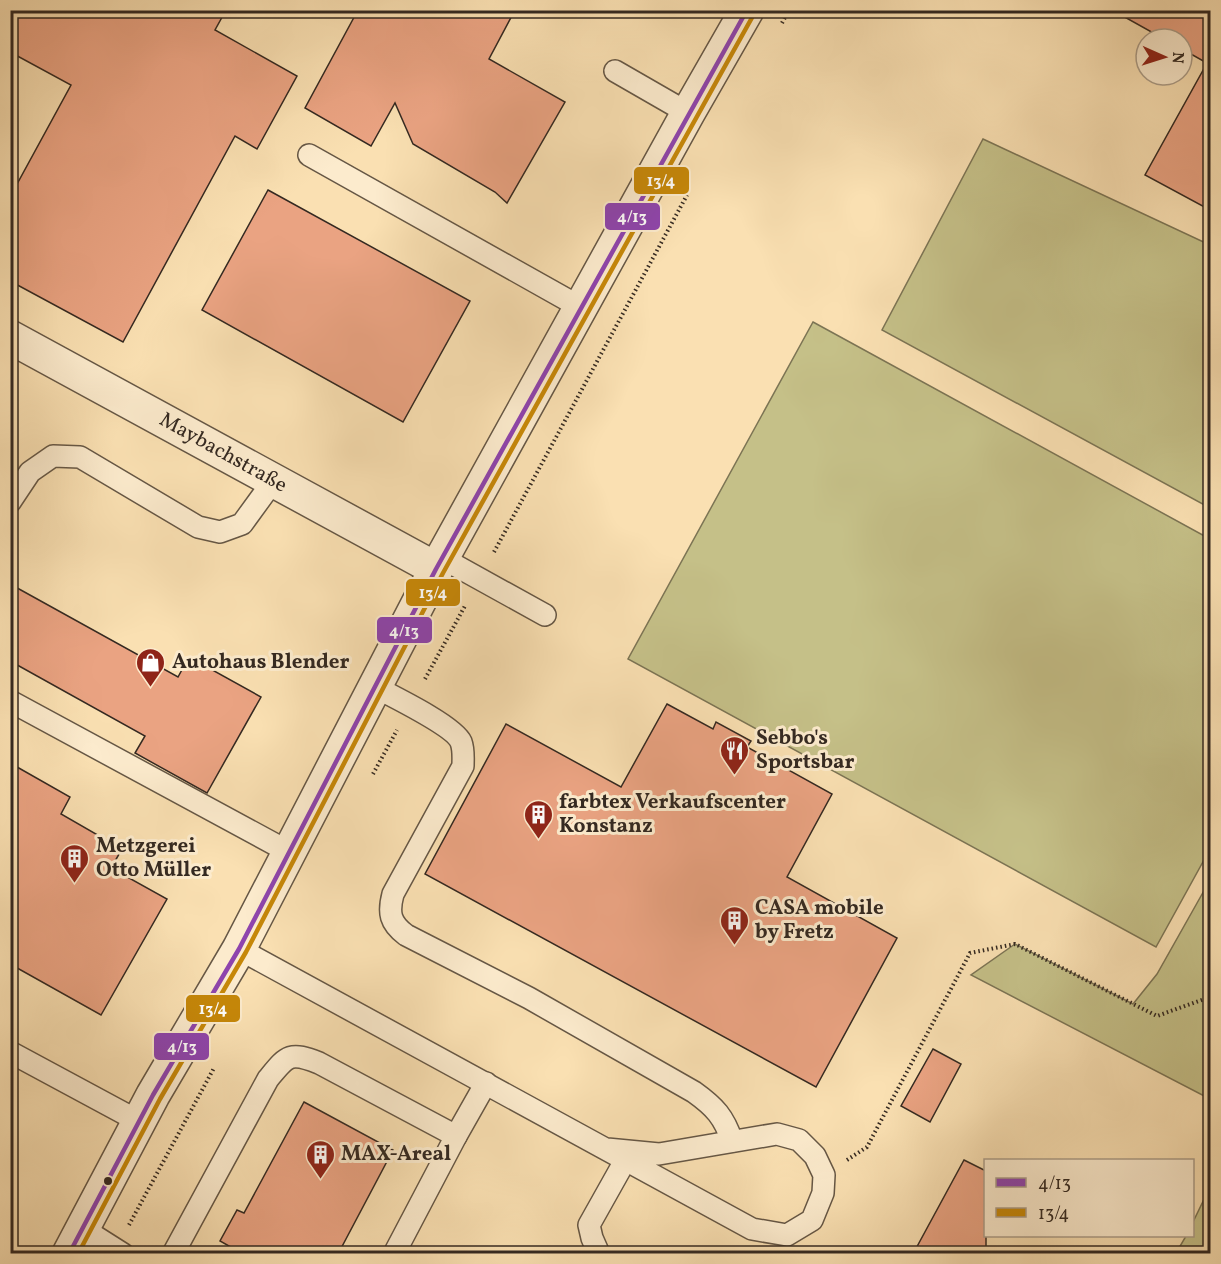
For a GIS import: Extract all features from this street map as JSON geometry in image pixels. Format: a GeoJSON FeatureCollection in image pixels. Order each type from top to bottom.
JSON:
{"type":"FeatureCollection","features":[{"type":"Feature","properties":{"kind":"street"},"geometry":{"type":"LineString","coordinates":[[75,1241],[153,1095],[239,949],[439,563],[747,10]]}},
{"type":"Feature","properties":{"kind":"street","name":"Maybachstraße"},"geometry":{"type":"LineString","coordinates":[[10,336],[273,480],[439,563]]}},
{"type":"Feature","properties":{"kind":"lane"},"geometry":{"type":"LineString","coordinates":[[615,71],[688,113]]}},
{"type":"Feature","properties":{"kind":"lane"},"geometry":{"type":"LineString","coordinates":[[309,155],[580,307]]}},
{"type":"Feature","properties":{"kind":"lane"},"geometry":{"type":"LineString","coordinates":[[10,502],[30,472],[45,461],[53,456],[80,457],[198,526],[220,532],[242,524],[273,480]]}},
{"type":"Feature","properties":{"kind":"lane"},"geometry":{"type":"LineString","coordinates":[[439,563],[479,579],[544,615]]}},
{"type":"Feature","properties":{"kind":"lane"},"geometry":{"type":"LineString","coordinates":[[375,687],[453,733],[460,741],[463,759],[463,766],[393,894],[390,903],[395,927],[406,935],[529,998],[694,1092],[711,1104],[726,1123],[732,1141]]}},
{"type":"Feature","properties":{"kind":"lane"},"geometry":{"type":"LineString","coordinates":[[10,701],[289,852]]}},
{"type":"Feature","properties":{"kind":"lane"},"geometry":{"type":"LineString","coordinates":[[239,949],[752,1229],[787,1235],[812,1220],[823,1193],[824,1175],[815,1156],[799,1140],[777,1134],[659,1154],[607,1149]]}},
{"type":"Feature","properties":{"kind":"lane"},"geometry":{"type":"LineString","coordinates":[[10,1052],[140,1122]]}},
{"type":"Feature","properties":{"kind":"lane"},"geometry":{"type":"LineString","coordinates":[[173,1254],[268,1079],[284,1060],[301,1055],[456,1136]]}},
{"type":"Feature","properties":{"kind":"lane"},"geometry":{"type":"LineString","coordinates":[[394,1254],[486,1083]]}},
{"type":"Feature","properties":{"kind":"lane"},"geometry":{"type":"LineString","coordinates":[[599,1254],[589,1225],[626,1159]]}},
{"type":"Feature","properties":{"kind":"lane"},"geometry":{"type":"LineString","coordinates":[[75,1241],[120,1251]]}},
{"type":"Feature","properties":{"kind":"path"},"geometry":{"type":"LineString","coordinates":[[778,28],[789,10]]}},
{"type":"Feature","properties":{"kind":"path"},"geometry":{"type":"LineString","coordinates":[[370,779],[689,192]]}},
{"type":"Feature","properties":{"kind":"path"},"geometry":{"type":"LineString","coordinates":[[824,1175],[867,1148],[970,953],[1015,944],[1157,1016],[1210,997]]}},
{"type":"Feature","properties":{"kind":"path"},"geometry":{"type":"LineString","coordinates":[[120,1251],[218,1060]]}},
{"type":"Feature","properties":{"kind":"shaded area"},"geometry":{"type":"Polygon","coordinates":[[[983,139],[1210,245],[1210,508],[882,330],[983,139]]]}},
{"type":"Feature","properties":{"kind":"shaded area"},"geometry":{"type":"Polygon","coordinates":[[[813,322],[1210,539],[1210,849],[1156,947],[628,659],[813,322]]]}},
{"type":"Feature","properties":{"kind":"shaded area"},"geometry":{"type":"Polygon","coordinates":[[[1210,880],[1210,1099],[971,975],[1015,944],[1133,1004],[1157,974],[1210,880]]]}},
{"type":"Feature","properties":{"kind":"shaded area"},"geometry":{"type":"Polygon","coordinates":[[[1210,1187],[1210,1253],[1176,1253],[1185,1237],[1194,1237],[1194,1220],[1210,1187]]]}},
{"type":"Feature","properties":{"kind":"building"},"geometry":{"type":"Polygon","coordinates":[[[10,10],[226,10],[215,30],[297,76],[257,149],[235,136],[123,342],[10,281],[10,197],[71,85],[10,52],[10,10]]]}},
{"type":"Feature","properties":{"kind":"building"},"geometry":{"type":"Polygon","coordinates":[[[358,10],[515,10],[489,59],[565,102],[507,203],[495,192],[413,144],[395,103],[371,146],[305,108],[358,10]]]}},
{"type":"Feature","properties":{"kind":"building"},"geometry":{"type":"Polygon","coordinates":[[[1112,10],[1210,10],[1210,210],[1145,175],[1207,63],[1194,56],[1194,27],[1142,27],[1112,10]]]}},
{"type":"Feature","properties":{"kind":"building"},"geometry":{"type":"Polygon","coordinates":[[[268,190],[470,301],[403,422],[202,310],[268,190]]]}},
{"type":"Feature","properties":{"kind":"building","name":"Autohaus Blender"},"geometry":{"type":"Polygon","coordinates":[[[10,584],[178,677],[189,657],[261,697],[207,793],[135,753],[145,736],[10,661],[10,584]]]}},
{"type":"Feature","properties":{"kind":"building"},"geometry":{"type":"Polygon","coordinates":[[[667,704],[713,729],[716,722],[751,741],[747,747],[832,794],[787,877],[897,938],[816,1087],[425,874],[506,724],[621,787],[667,704]]]}},
{"type":"Feature","properties":{"kind":"building","name":"Metzgerei Otto Müller"},"geometry":{"type":"Polygon","coordinates":[[[10,763],[70,797],[61,814],[122,849],[111,868],[167,899],[101,1015],[10,964],[10,763]]]}},
{"type":"Feature","properties":{"kind":"building"},"geometry":{"type":"Polygon","coordinates":[[[933,1049],[961,1064],[930,1122],[901,1106],[933,1049]]]}},
{"type":"Feature","properties":{"kind":"building","name":"MAX-Areal"},"geometry":{"type":"Polygon","coordinates":[[[304,1102],[393,1150],[338,1254],[243,1254],[220,1241],[237,1210],[244,1213],[304,1102]]]}},
{"type":"Feature","properties":{"kind":"building"},"geometry":{"type":"Polygon","coordinates":[[[964,1160],[984,1170],[986,1254],[913,1254],[964,1160]]]}},
{"type":"Feature","properties":{"kind":"transit line","name":"4/13"},"geometry":{"type":"LineString","coordinates":[[69,1254],[153,1095],[239,949],[436,569],[747,10]]}},
{"type":"Feature","properties":{"kind":"transit line","name":"13/4"},"geometry":{"type":"LineString","coordinates":[[78,1254],[160,1099],[246,952],[443,573],[754,14]]}},
{"type":"Feature","properties":{"kind":"place","name":"Autohaus Blender"},"geometry":{"type":"Point","coordinates":[151,688]}},
{"type":"Feature","properties":{"kind":"place","name":"Sebbo's Sportsbar"},"geometry":{"type":"Point","coordinates":[735,776]}},
{"type":"Feature","properties":{"kind":"place","name":"farbtex Verkaufscenter Konstanz"},"geometry":{"type":"Point","coordinates":[538,840]}},
{"type":"Feature","properties":{"kind":"place","name":"Metzgerei Otto Müller"},"geometry":{"type":"Point","coordinates":[75,884]}},
{"type":"Feature","properties":{"kind":"place","name":"CASA mobile by Fretz"},"geometry":{"type":"Point","coordinates":[734,946]}},
{"type":"Feature","properties":{"kind":"place","name":"MAX-Areal"},"geometry":{"type":"Point","coordinates":[320,1180]}}]}
